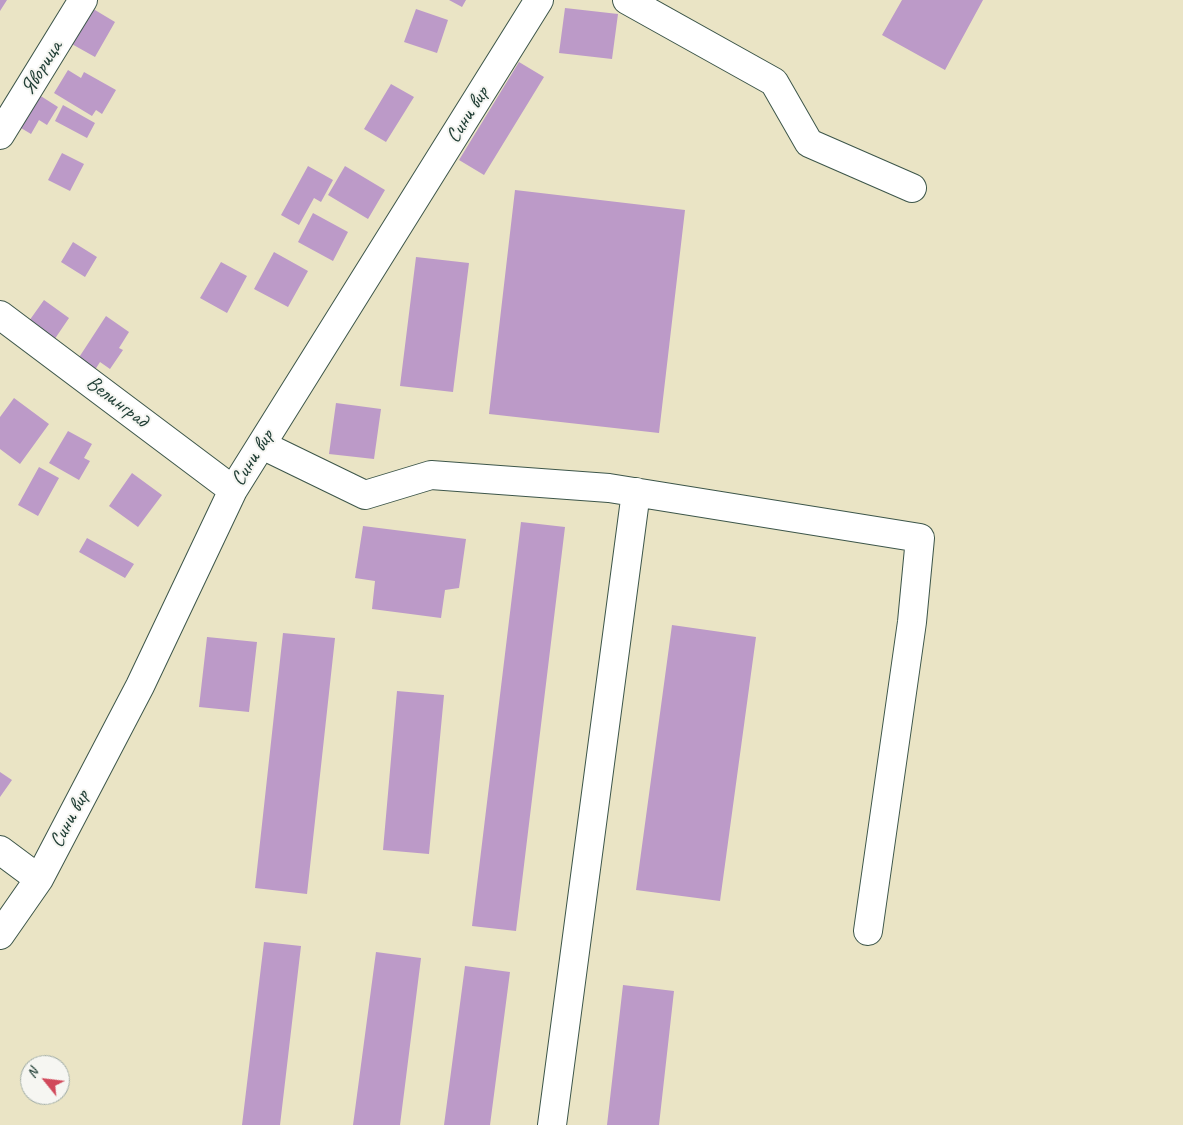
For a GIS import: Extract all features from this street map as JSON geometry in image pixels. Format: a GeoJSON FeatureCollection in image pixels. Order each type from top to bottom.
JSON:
{"type":"FeatureCollection","features":[{"type":"Feature","properties":{"kind":"street","name":"Яворица"},"geometry":{"type":"LineString","coordinates":[[0,135],[83,0]]}},
{"type":"Feature","properties":{"kind":"street","name":"Сини вир"},"geometry":{"type":"LineString","coordinates":[[0,934],[39,879],[140,686],[233,490],[540,0]]}},
{"type":"Feature","properties":{"kind":"street"},"geometry":{"type":"LineString","coordinates":[[627,0],[774,82],[809,143],[912,188]]}},
{"type":"Feature","properties":{"kind":"street","name":"Велинград"},"geometry":{"type":"LineString","coordinates":[[0,315],[233,490]]}},
{"type":"Feature","properties":{"kind":"street"},"geometry":{"type":"LineString","coordinates":[[262,445],[365,495],[431,475],[609,488],[920,538],[912,622],[868,931]]}},
{"type":"Feature","properties":{"kind":"street"},"geometry":{"type":"LineString","coordinates":[[552,1125],[636,492]]}},
{"type":"Feature","properties":{"kind":"street"},"geometry":{"type":"LineString","coordinates":[[0,850],[39,879]]}},
{"type":"Feature","properties":{"kind":"building"},"geometry":{"type":"Polygon","coordinates":[[[0,0],[7,0],[0,11],[0,0]]]}},
{"type":"Feature","properties":{"kind":"building"},"geometry":{"type":"Polygon","coordinates":[[[449,0],[466,0],[462,7],[449,0]]]}},
{"type":"Feature","properties":{"kind":"building"},"geometry":{"type":"Polygon","coordinates":[[[902,0],[983,0],[945,70],[882,35],[902,0]]]}},
{"type":"Feature","properties":{"kind":"building"},"geometry":{"type":"Polygon","coordinates":[[[90,7],[115,22],[95,57],[70,43],[90,7]]]}},
{"type":"Feature","properties":{"kind":"building"},"geometry":{"type":"Polygon","coordinates":[[[565,8],[618,14],[612,59],[559,53],[565,8]]]}},
{"type":"Feature","properties":{"kind":"building"},"geometry":{"type":"Polygon","coordinates":[[[416,9],[448,20],[437,53],[404,42],[416,9]]]}},
{"type":"Feature","properties":{"kind":"building"},"geometry":{"type":"Polygon","coordinates":[[[519,62],[544,77],[484,175],[459,160],[519,62]]]}},
{"type":"Feature","properties":{"kind":"building"},"geometry":{"type":"Polygon","coordinates":[[[68,70],[81,78],[84,72],[116,90],[102,114],[96,110],[92,116],[54,93],[68,70]]]}},
{"type":"Feature","properties":{"kind":"building"},"geometry":{"type":"Polygon","coordinates":[[[391,84],[414,97],[386,142],[364,129],[391,84]]]}},
{"type":"Feature","properties":{"kind":"building"},"geometry":{"type":"Polygon","coordinates":[[[36,93],[58,107],[47,125],[39,120],[31,134],[16,125],[36,93]]]}},
{"type":"Feature","properties":{"kind":"building"},"geometry":{"type":"Polygon","coordinates":[[[63,105],[95,123],[87,138],[55,121],[63,105]]]}},
{"type":"Feature","properties":{"kind":"building"},"geometry":{"type":"Polygon","coordinates":[[[62,153],[84,164],[70,191],[48,180],[62,153]]]}},
{"type":"Feature","properties":{"kind":"building"},"geometry":{"type":"Polygon","coordinates":[[[308,166],[333,180],[321,202],[314,198],[299,225],[281,215],[308,166]]]}},
{"type":"Feature","properties":{"kind":"building"},"geometry":{"type":"Polygon","coordinates":[[[345,166],[385,190],[368,219],[328,195],[345,166]]]}},
{"type":"Feature","properties":{"kind":"building"},"geometry":{"type":"Polygon","coordinates":[[[515,190],[685,210],[659,433],[489,414],[515,190]]]}},
{"type":"Feature","properties":{"kind":"building"},"geometry":{"type":"Polygon","coordinates":[[[313,213],[348,232],[333,261],[298,242],[313,213]]]}},
{"type":"Feature","properties":{"kind":"building"},"geometry":{"type":"Polygon","coordinates":[[[73,242],[97,257],[85,277],[61,262],[73,242]]]}},
{"type":"Feature","properties":{"kind":"building"},"geometry":{"type":"Polygon","coordinates":[[[274,252],[308,271],[288,307],[254,289],[274,252]]]}},
{"type":"Feature","properties":{"kind":"building"},"geometry":{"type":"Polygon","coordinates":[[[416,257],[469,263],[453,392],[400,386],[416,257]]]}},
{"type":"Feature","properties":{"kind":"building"},"geometry":{"type":"Polygon","coordinates":[[[221,262],[247,276],[227,313],[200,298],[221,262]]]}},
{"type":"Feature","properties":{"kind":"building"},"geometry":{"type":"Polygon","coordinates":[[[44,300],[69,318],[50,346],[24,328],[44,300]]]}},
{"type":"Feature","properties":{"kind":"building"},"geometry":{"type":"Polygon","coordinates":[[[106,316],[129,332],[119,348],[123,350],[110,369],[100,362],[93,373],[76,362],[106,316]]]}},
{"type":"Feature","properties":{"kind":"building"},"geometry":{"type":"Polygon","coordinates":[[[14,398],[49,424],[20,464],[0,449],[0,417],[14,398]]]}},
{"type":"Feature","properties":{"kind":"building"},"geometry":{"type":"Polygon","coordinates":[[[336,403],[381,409],[374,459],[329,454],[336,403]]]}},
{"type":"Feature","properties":{"kind":"building"},"geometry":{"type":"Polygon","coordinates":[[[68,431],[92,444],[84,458],[90,461],[79,480],[49,463],[68,431]]]}},
{"type":"Feature","properties":{"kind":"building"},"geometry":{"type":"Polygon","coordinates":[[[39,467],[59,478],[38,516],[18,505],[39,467]]]}},
{"type":"Feature","properties":{"kind":"building"},"geometry":{"type":"Polygon","coordinates":[[[132,473],[162,495],[138,527],[109,506],[132,473]]]}},
{"type":"Feature","properties":{"kind":"building"},"geometry":{"type":"Polygon","coordinates":[[[521,522],[565,527],[516,931],[472,926],[521,522]]]}},
{"type":"Feature","properties":{"kind":"building"},"geometry":{"type":"Polygon","coordinates":[[[363,526],[466,539],[459,588],[445,590],[441,618],[372,609],[375,581],[355,578],[363,526]]]}},
{"type":"Feature","properties":{"kind":"building"},"geometry":{"type":"Polygon","coordinates":[[[87,538],[134,564],[125,578],[79,552],[87,538]]]}},
{"type":"Feature","properties":{"kind":"building"},"geometry":{"type":"Polygon","coordinates":[[[672,625],[756,637],[720,901],[636,890],[672,625]]]}},
{"type":"Feature","properties":{"kind":"building"},"geometry":{"type":"Polygon","coordinates":[[[283,633],[335,638],[307,894],[255,888],[283,633]]]}},
{"type":"Feature","properties":{"kind":"building"},"geometry":{"type":"Polygon","coordinates":[[[207,637],[257,642],[249,712],[199,707],[207,637]]]}},
{"type":"Feature","properties":{"kind":"building"},"geometry":{"type":"Polygon","coordinates":[[[397,691],[444,695],[429,854],[383,850],[397,691]]]}},
{"type":"Feature","properties":{"kind":"building"},"geometry":{"type":"Polygon","coordinates":[[[0,772],[12,780],[0,797],[0,772]]]}},
{"type":"Feature","properties":{"kind":"building"},"geometry":{"type":"Polygon","coordinates":[[[264,942],[301,946],[280,1125],[242,1125],[264,942]]]}},
{"type":"Feature","properties":{"kind":"building"},"geometry":{"type":"Polygon","coordinates":[[[376,952],[421,958],[400,1125],[353,1125],[376,952]]]}},
{"type":"Feature","properties":{"kind":"building"},"geometry":{"type":"Polygon","coordinates":[[[465,966],[510,972],[490,1125],[444,1125],[465,966]]]}},
{"type":"Feature","properties":{"kind":"building"},"geometry":{"type":"Polygon","coordinates":[[[623,985],[674,991],[659,1125],[607,1125],[623,985]]]}}]}
